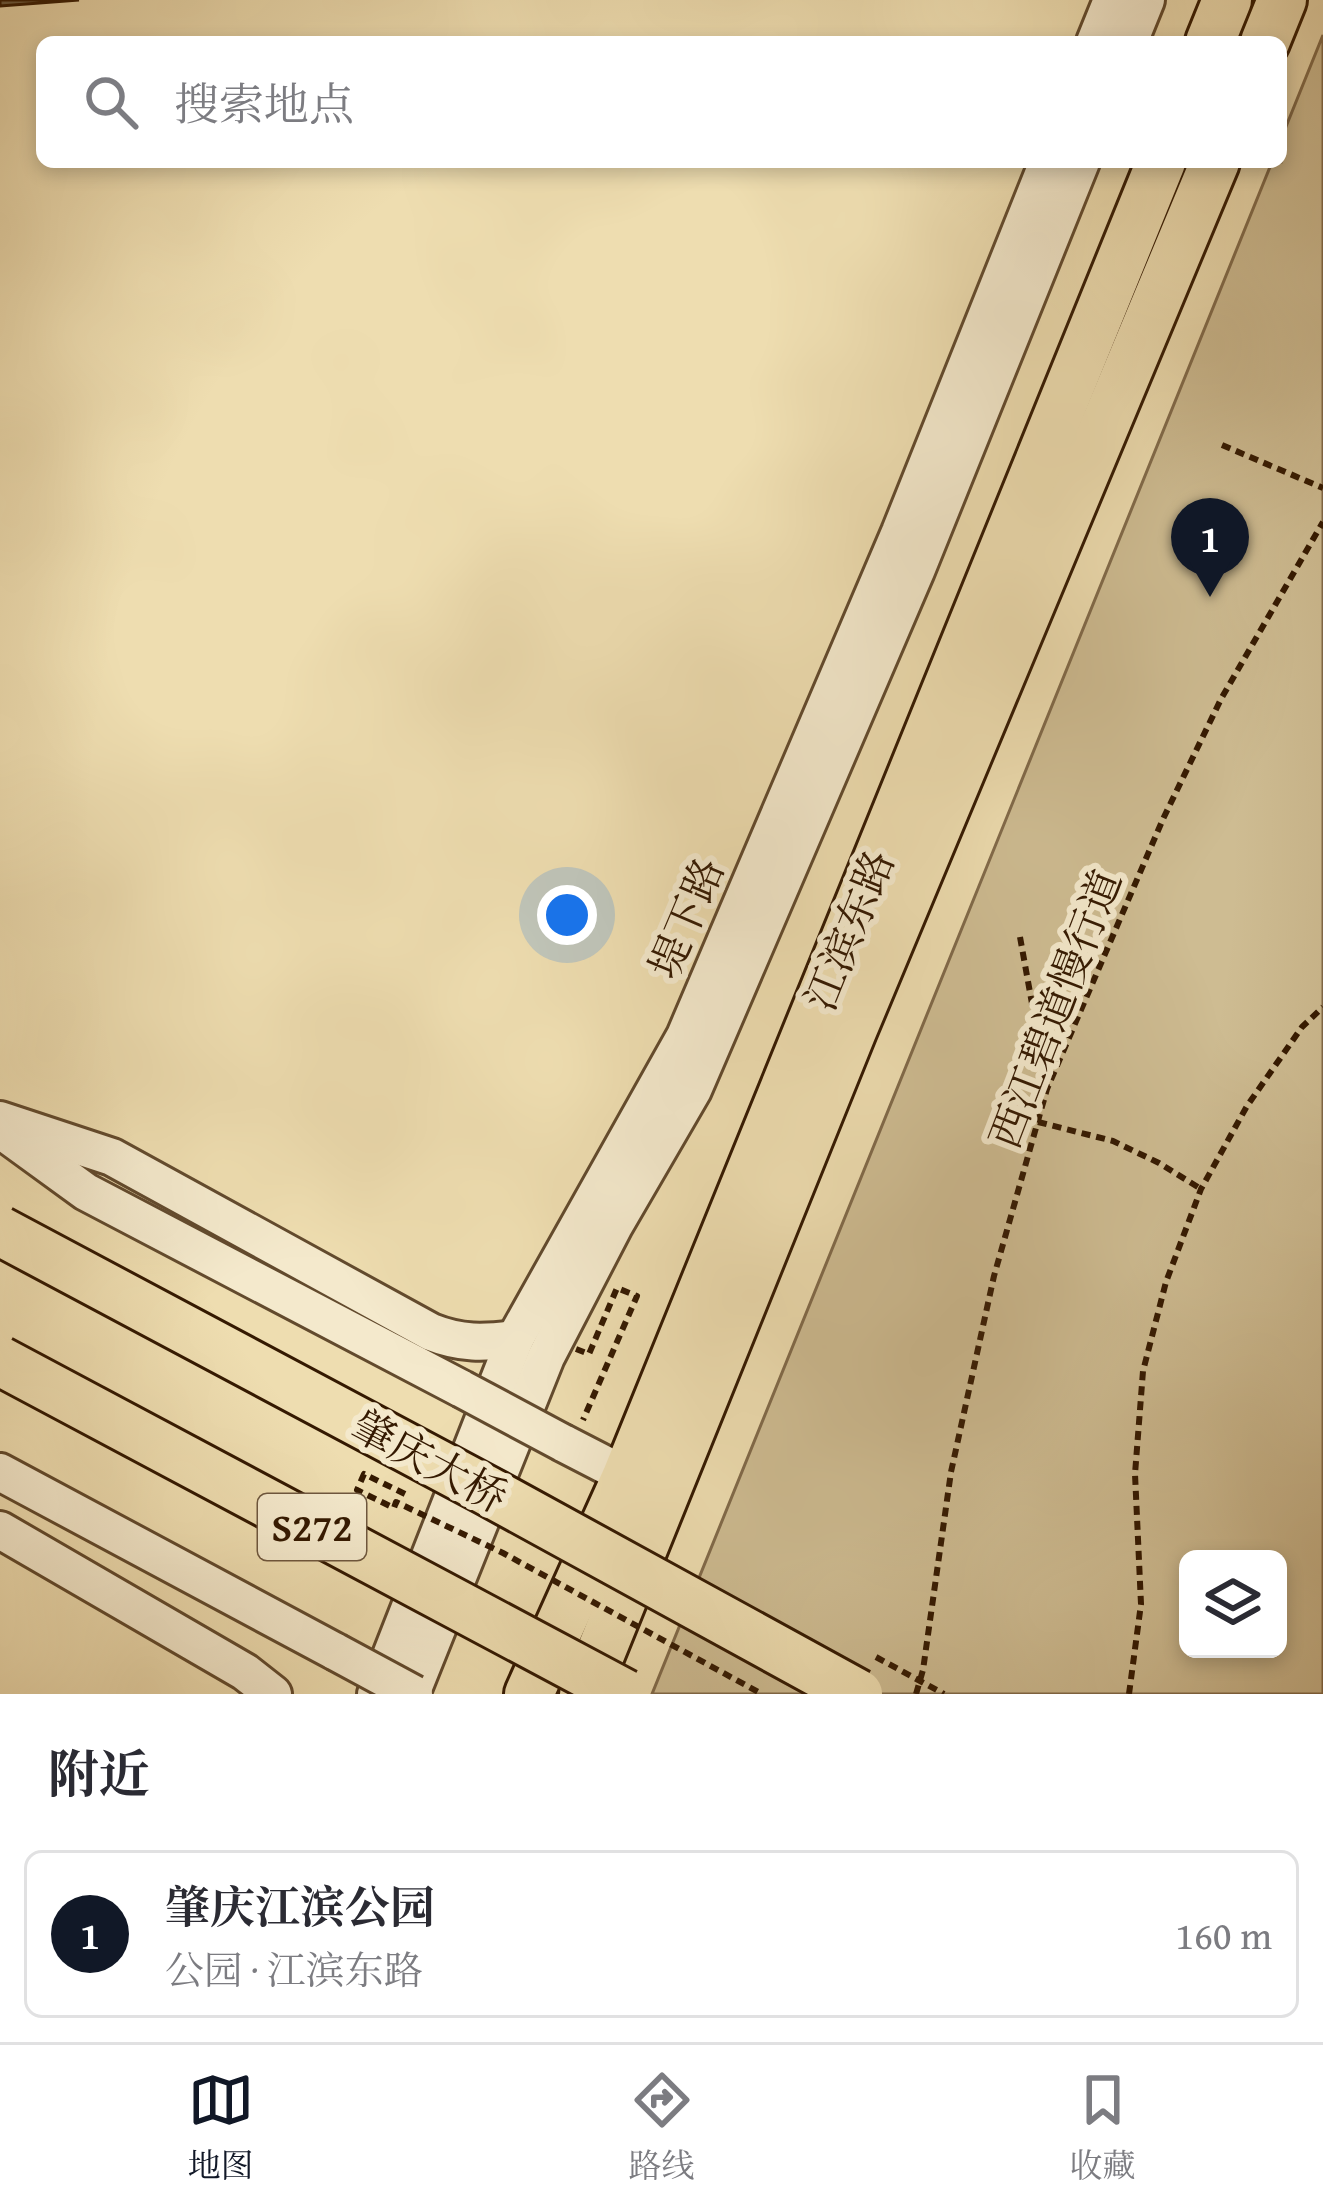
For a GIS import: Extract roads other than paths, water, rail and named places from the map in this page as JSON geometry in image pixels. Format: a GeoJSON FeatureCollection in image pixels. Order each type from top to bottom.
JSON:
{"type":"FeatureCollection","features":[{"type":"Feature","properties":{"kind":"main road"},"geometry":{"type":"LineString","coordinates":[[1212,36],[1227,0]]}},
{"type":"Feature","properties":{"kind":"main road"},"geometry":{"type":"LineString","coordinates":[[1267,36],[1282,0]]}},
{"type":"Feature","properties":{"kind":"main road","name":"江滨东路"},"geometry":{"type":"LineString","coordinates":[[530,1694],[627,1476],[1159,168]]}},
{"type":"Feature","properties":{"kind":"main road","name":"江滨东路"},"geometry":{"type":"LineString","coordinates":[[584,1694],[852,1031],[1212,168]]}},
{"type":"Feature","properties":{"kind":"main road","name":"肇庆大桥"},"geometry":{"type":"LineString","coordinates":[[0,1231],[858,1694]]}},
{"type":"Feature","properties":{"kind":"main road","name":"S272"},"geometry":{"type":"LineString","coordinates":[[0,1361],[625,1694]]}},
{"type":"Feature","properties":{"kind":"street"},"geometry":{"type":"LineString","coordinates":[[1097,36],[1112,0]]}},
{"type":"Feature","properties":{"kind":"street"},"geometry":{"type":"LineString","coordinates":[[1132,36],[1146,0]]}},
{"type":"Feature","properties":{"kind":"street","name":"堤下路"},"geometry":{"type":"LineString","coordinates":[[376,1694],[515,1339],[685,1036],[900,532],[1046,168]]}},
{"type":"Feature","properties":{"kind":"street","name":"堤下路"},"geometry":{"type":"LineString","coordinates":[[412,1694],[547,1357],[702,1068],[916,571],[1079,168]]}},
{"type":"Feature","properties":{"kind":"street"},"geometry":{"type":"LineString","coordinates":[[0,1120],[112,1157],[443,1337],[482,1343],[515,1339]]}},
{"type":"Feature","properties":{"kind":"street"},"geometry":{"type":"LineString","coordinates":[[0,1130],[86,1192],[462,1389],[573,1432],[627,1476]]}},
{"type":"Feature","properties":{"kind":"street"},"geometry":{"type":"LineString","coordinates":[[0,1472],[412,1694]]}},
{"type":"Feature","properties":{"kind":"street"},"geometry":{"type":"LineString","coordinates":[[0,1530],[245,1672],[272,1694]]}},
{"type":"Feature","properties":{"kind":"place","name":"肇庆江滨公园"},"geometry":{"type":"Point","coordinates":[1210,597]}}]}
